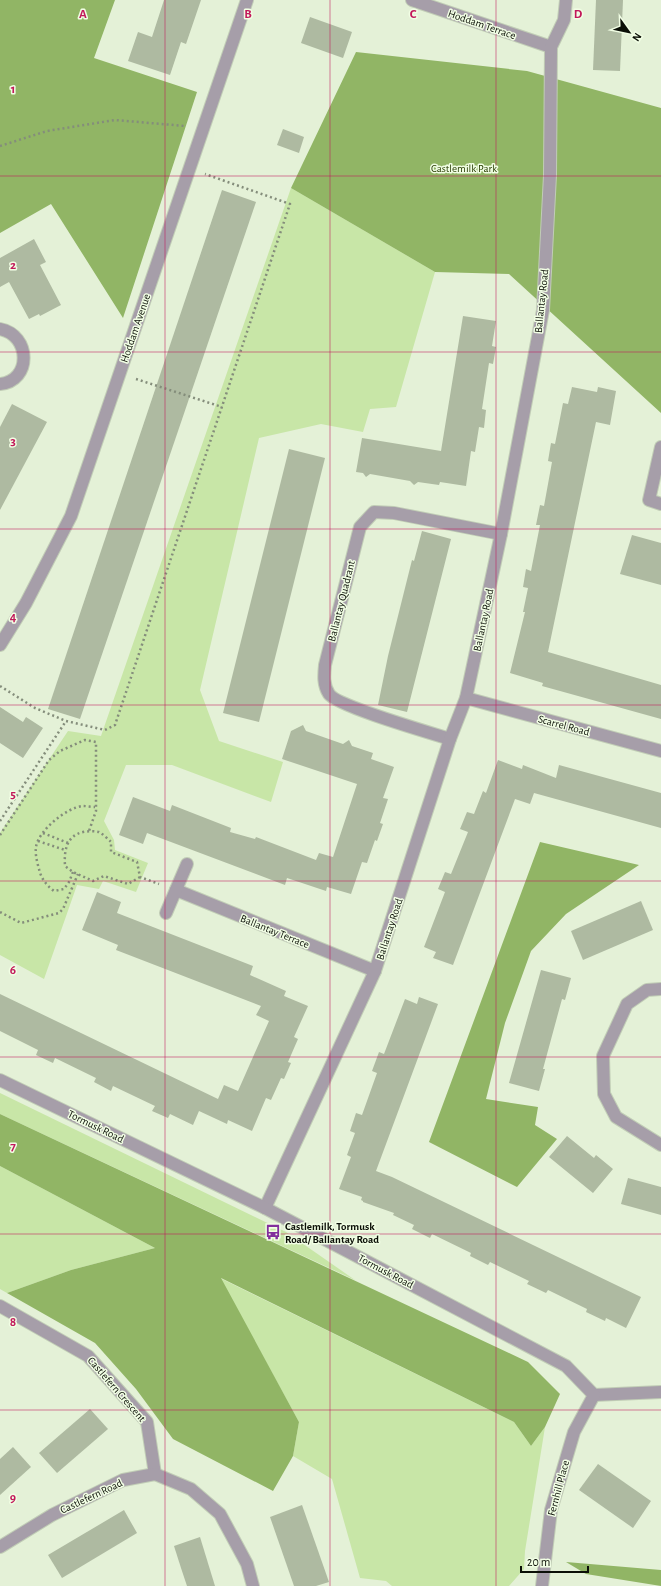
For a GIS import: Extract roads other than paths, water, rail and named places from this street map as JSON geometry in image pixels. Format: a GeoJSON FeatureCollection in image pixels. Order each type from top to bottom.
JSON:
{"type":"FeatureCollection","features":[{"type":"Feature","properties":{"kind":"street","name":"Hoddam Avenue"},"geometry":{"type":"LineString","coordinates":[[0,645],[26,603],[71,516],[247,0]]}},
{"type":"Feature","properties":{"kind":"street","name":"Hoddam Terrace"},"geometry":{"type":"LineString","coordinates":[[412,0],[551,47]]}},
{"type":"Feature","properties":{"kind":"street","name":"Ballantay Road"},"geometry":{"type":"LineString","coordinates":[[265,1208],[375,971],[450,739],[466,698],[501,534],[543,310],[550,174],[551,47],[564,20],[566,0]]}},
{"type":"Feature","properties":{"kind":"street"},"geometry":{"type":"LineString","coordinates":[[0,329],[13,334],[19,341],[23,349],[24,358],[18,374],[12,380],[0,384]]}},
{"type":"Feature","properties":{"kind":"street"},"geometry":{"type":"LineString","coordinates":[[661,447],[649,500],[661,504]]}},
{"type":"Feature","properties":{"kind":"street","name":"Ballantay Quadrant"},"geometry":{"type":"LineString","coordinates":[[450,739],[351,707],[330,696],[324,681],[325,665],[360,527],[374,512],[394,513],[501,534]]}},
{"type":"Feature","properties":{"kind":"street","name":"Scarrel Road"},"geometry":{"type":"LineString","coordinates":[[466,698],[661,751]]}},
{"type":"Feature","properties":{"kind":"street"},"geometry":{"type":"LineString","coordinates":[[166,913],[187,864]]}},
{"type":"Feature","properties":{"kind":"street","name":"Ballantay Terrace"},"geometry":{"type":"LineString","coordinates":[[176,890],[375,971]]}},
{"type":"Feature","properties":{"kind":"street"},"geometry":{"type":"LineString","coordinates":[[661,989],[647,990],[627,1004],[603,1056],[604,1094],[616,1117],[661,1145]]}},
{"type":"Feature","properties":{"kind":"street","name":"Tormusk Road"},"geometry":{"type":"LineString","coordinates":[[0,1080],[265,1208],[566,1366],[594,1395]]}},
{"type":"Feature","properties":{"kind":"street","name":"Castlefern Crescent"},"geometry":{"type":"LineString","coordinates":[[0,1306],[88,1356],[147,1422],[155,1474]]}},
{"type":"Feature","properties":{"kind":"street"},"geometry":{"type":"LineString","coordinates":[[594,1395],[661,1392]]}},
{"type":"Feature","properties":{"kind":"street","name":"Fernhill Place"},"geometry":{"type":"LineString","coordinates":[[542,1586],[551,1510],[574,1432],[594,1395]]}},
{"type":"Feature","properties":{"kind":"street"},"geometry":{"type":"LineString","coordinates":[[155,1474],[191,1489],[220,1514],[247,1564],[253,1586]]}},
{"type":"Feature","properties":{"kind":"street","name":"Castlefern Road"},"geometry":{"type":"LineString","coordinates":[[0,1548],[52,1514],[123,1480],[155,1474]]}},
{"type":"Feature","properties":{"kind":"place","name":"Castlemilk, Tormusk Road/ Ballantay Road"},"geometry":{"type":"Point","coordinates":[273,1232]}},
{"type":"Feature","properties":{"kind":"park label","name":"Castlemilk Park"},"geometry":{"type":"Point","coordinates":[464,168]}}]}
